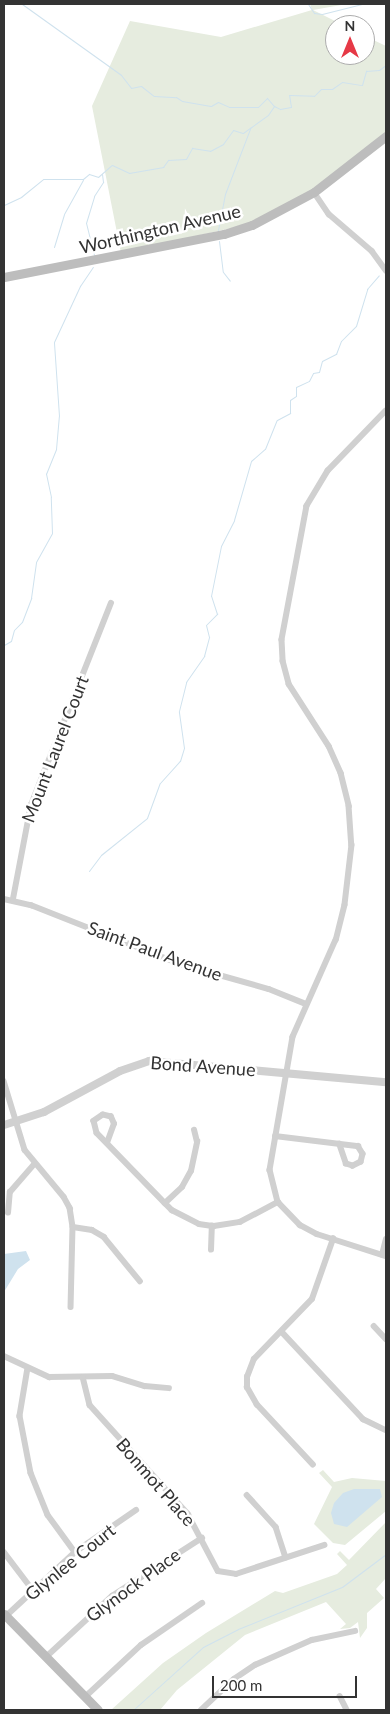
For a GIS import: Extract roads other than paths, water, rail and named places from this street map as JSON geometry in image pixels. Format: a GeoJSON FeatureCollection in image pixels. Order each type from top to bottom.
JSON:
{"type":"FeatureCollection","features":[{"type":"Feature","properties":{"kind":"main road","name":"Worthington Avenue"},"geometry":{"type":"LineString","coordinates":[[4,277],[224,234],[267,219],[314,192],[386,136]]}},
{"type":"Feature","properties":{"kind":"main road"},"geometry":{"type":"LineString","coordinates":[[5,1615],[98,1710]]}},
{"type":"Feature","properties":{"kind":"street"},"geometry":{"type":"LineString","coordinates":[[314,192],[329,214],[368,247],[386,270]]}},
{"type":"Feature","properties":{"kind":"street"},"geometry":{"type":"LineString","coordinates":[[386,411],[328,471],[307,506],[282,640],[283,661],[289,684],[334,757],[346,788],[352,827],[351,863],[341,924],[293,1037],[270,1170],[278,1202],[300,1225],[333,1239],[384,1256],[386,1239]]}},
{"type":"Feature","properties":{"kind":"street","name":"Mount Laurel Court"},"geometry":{"type":"LineString","coordinates":[[13,899],[31,805],[111,603]]}},
{"type":"Feature","properties":{"kind":"street","name":"Saint Paul Avenue"},"geometry":{"type":"LineString","coordinates":[[4,899],[13,899],[180,964],[269,989],[306,1004]]}},
{"type":"Feature","properties":{"kind":"street","name":"Bond Avenue"},"geometry":{"type":"LineString","coordinates":[[4,1125],[44,1112],[120,1071],[149,1061],[386,1082]]}},
{"type":"Feature","properties":{"kind":"street"},"geometry":{"type":"LineString","coordinates":[[4,1081],[25,1150],[34,1164],[64,1197],[73,1227],[71,1307]]}},
{"type":"Feature","properties":{"kind":"street"},"geometry":{"type":"LineString","coordinates":[[107,1143],[114,1124],[111,1117],[103,1115],[96,1119],[94,1127],[107,1143],[165,1203],[190,1220],[212,1226],[247,1219],[278,1202]]}},
{"type":"Feature","properties":{"kind":"street"},"geometry":{"type":"LineString","coordinates":[[165,1203],[182,1187],[191,1171],[197,1142],[194,1130]]}},
{"type":"Feature","properties":{"kind":"street"},"geometry":{"type":"LineString","coordinates":[[275,1136],[358,1146],[363,1154],[361,1162],[353,1166],[346,1164],[339,1144]]}},
{"type":"Feature","properties":{"kind":"street"},"geometry":{"type":"LineString","coordinates":[[8,1212],[10,1192],[34,1164]]}},
{"type":"Feature","properties":{"kind":"street"},"geometry":{"type":"LineString","coordinates":[[211,1250],[212,1226]]}},
{"type":"Feature","properties":{"kind":"street"},"geometry":{"type":"LineString","coordinates":[[73,1227],[92,1230],[104,1237],[140,1281]]}},
{"type":"Feature","properties":{"kind":"street"},"geometry":{"type":"LineString","coordinates":[[313,1465],[256,1406],[247,1388],[250,1364],[312,1299],[333,1239]]}},
{"type":"Feature","properties":{"kind":"street"},"geometry":{"type":"LineString","coordinates":[[374,1326],[386,1339]]}},
{"type":"Feature","properties":{"kind":"street"},"geometry":{"type":"LineString","coordinates":[[282,1332],[363,1419],[386,1430]]}},
{"type":"Feature","properties":{"kind":"street"},"geometry":{"type":"LineString","coordinates":[[4,1356],[28,1368],[55,1378],[112,1376],[145,1386],[169,1388]]}},
{"type":"Feature","properties":{"kind":"street"},"geometry":{"type":"LineString","coordinates":[[28,1368],[20,1416],[30,1472],[48,1515],[75,1552]]}},
{"type":"Feature","properties":{"kind":"street","name":"Bonmot Place"},"geometry":{"type":"LineString","coordinates":[[83,1377],[86,1398],[95,1412],[180,1504],[202,1538],[214,1566],[230,1575],[324,1545]]}},
{"type":"Feature","properties":{"kind":"street"},"geometry":{"type":"LineString","coordinates":[[247,1495],[276,1527],[286,1558]]}},
{"type":"Feature","properties":{"kind":"street","name":"Glynlee Court"},"geometry":{"type":"LineString","coordinates":[[5,1615],[75,1552],[136,1510]]}},
{"type":"Feature","properties":{"kind":"street","name":"Glynock Place"},"geometry":{"type":"LineString","coordinates":[[46,1657],[112,1596],[202,1538]]}},
{"type":"Feature","properties":{"kind":"street"},"geometry":{"type":"LineString","coordinates":[[4,1552],[33,1590]]}},
{"type":"Feature","properties":{"kind":"street"},"geometry":{"type":"LineString","coordinates":[[85,1697],[141,1645],[202,1603]]}},
{"type":"Feature","properties":{"kind":"street"},"geometry":{"type":"LineString","coordinates":[[200,1710],[234,1679],[255,1665],[312,1640],[355,1631]]}},
{"type":"Feature","properties":{"kind":"street"},"geometry":{"type":"LineString","coordinates":[[340,1696],[347,1710]]}},
{"type":"Feature","properties":{"kind":"water"},"geometry":{"type":"Polygon","coordinates":[[[26,1251],[30,1260],[18,1269],[4,1292],[4,1254],[26,1251]]]}},
{"type":"Feature","properties":{"kind":"water"},"geometry":{"type":"Polygon","coordinates":[[[354,1489],[380,1489],[382,1497],[347,1527],[334,1524],[331,1513],[334,1503],[343,1493],[354,1489]]]}},
{"type":"Feature","properties":{"kind":"waterway"},"geometry":{"type":"LineString","coordinates":[[22,4],[121,75],[131,88],[141,86],[154,96],[176,97],[182,101],[211,106],[218,102],[229,107],[258,107],[267,98],[274,106]]}},
{"type":"Feature","properties":{"kind":"waterway"},"geometry":{"type":"LineString","coordinates":[[308,4],[314,13],[322,14],[362,4]]}},
{"type":"Feature","properties":{"kind":"waterway"},"geometry":{"type":"LineString","coordinates":[[4,205],[21,197],[43,179],[83,179],[89,174],[98,177],[112,165],[129,173],[163,167],[168,160],[186,159],[192,148],[210,151],[223,144],[233,130],[243,133],[268,115],[274,106],[280,109],[291,107],[289,95],[314,96],[321,89],[332,89],[342,82],[362,85],[366,71],[379,70],[386,65]]}},
{"type":"Feature","properties":{"kind":"waterway"},"geometry":{"type":"LineString","coordinates":[[218,230],[225,194],[250,129]]}},
{"type":"Feature","properties":{"kind":"waterway"},"geometry":{"type":"LineString","coordinates":[[94,255],[86,223],[94,196],[103,182],[102,174]]}},
{"type":"Feature","properties":{"kind":"waterway"},"geometry":{"type":"LineString","coordinates":[[54,247],[64,214],[83,180]]}},
{"type":"Feature","properties":{"kind":"waterway"},"geometry":{"type":"LineString","coordinates":[[219,241],[223,272],[230,281]]}},
{"type":"Feature","properties":{"kind":"waterway"},"geometry":{"type":"LineString","coordinates":[[4,645],[11,641],[14,630],[22,622],[31,598],[36,562],[52,533],[51,497],[46,474],[56,449],[59,416],[54,342],[80,286],[93,267]]}},
{"type":"Feature","properties":{"kind":"waterway"},"geometry":{"type":"LineString","coordinates":[[89,871],[101,855],[147,818],[160,783],[180,761],[184,748],[179,711],[186,682],[204,656],[209,637],[206,625],[217,614],[211,596],[221,546],[234,520],[251,461],[265,449],[277,420],[290,413],[290,400],[296,396],[296,387],[309,381],[313,373],[319,372],[322,361],[336,354],[341,341],[356,326],[367,289],[379,275]]}},
{"type":"Feature","properties":{"kind":"waterway"},"geometry":{"type":"LineString","coordinates":[[133,1710],[203,1647],[238,1629],[342,1587],[386,1554]]}}]}
